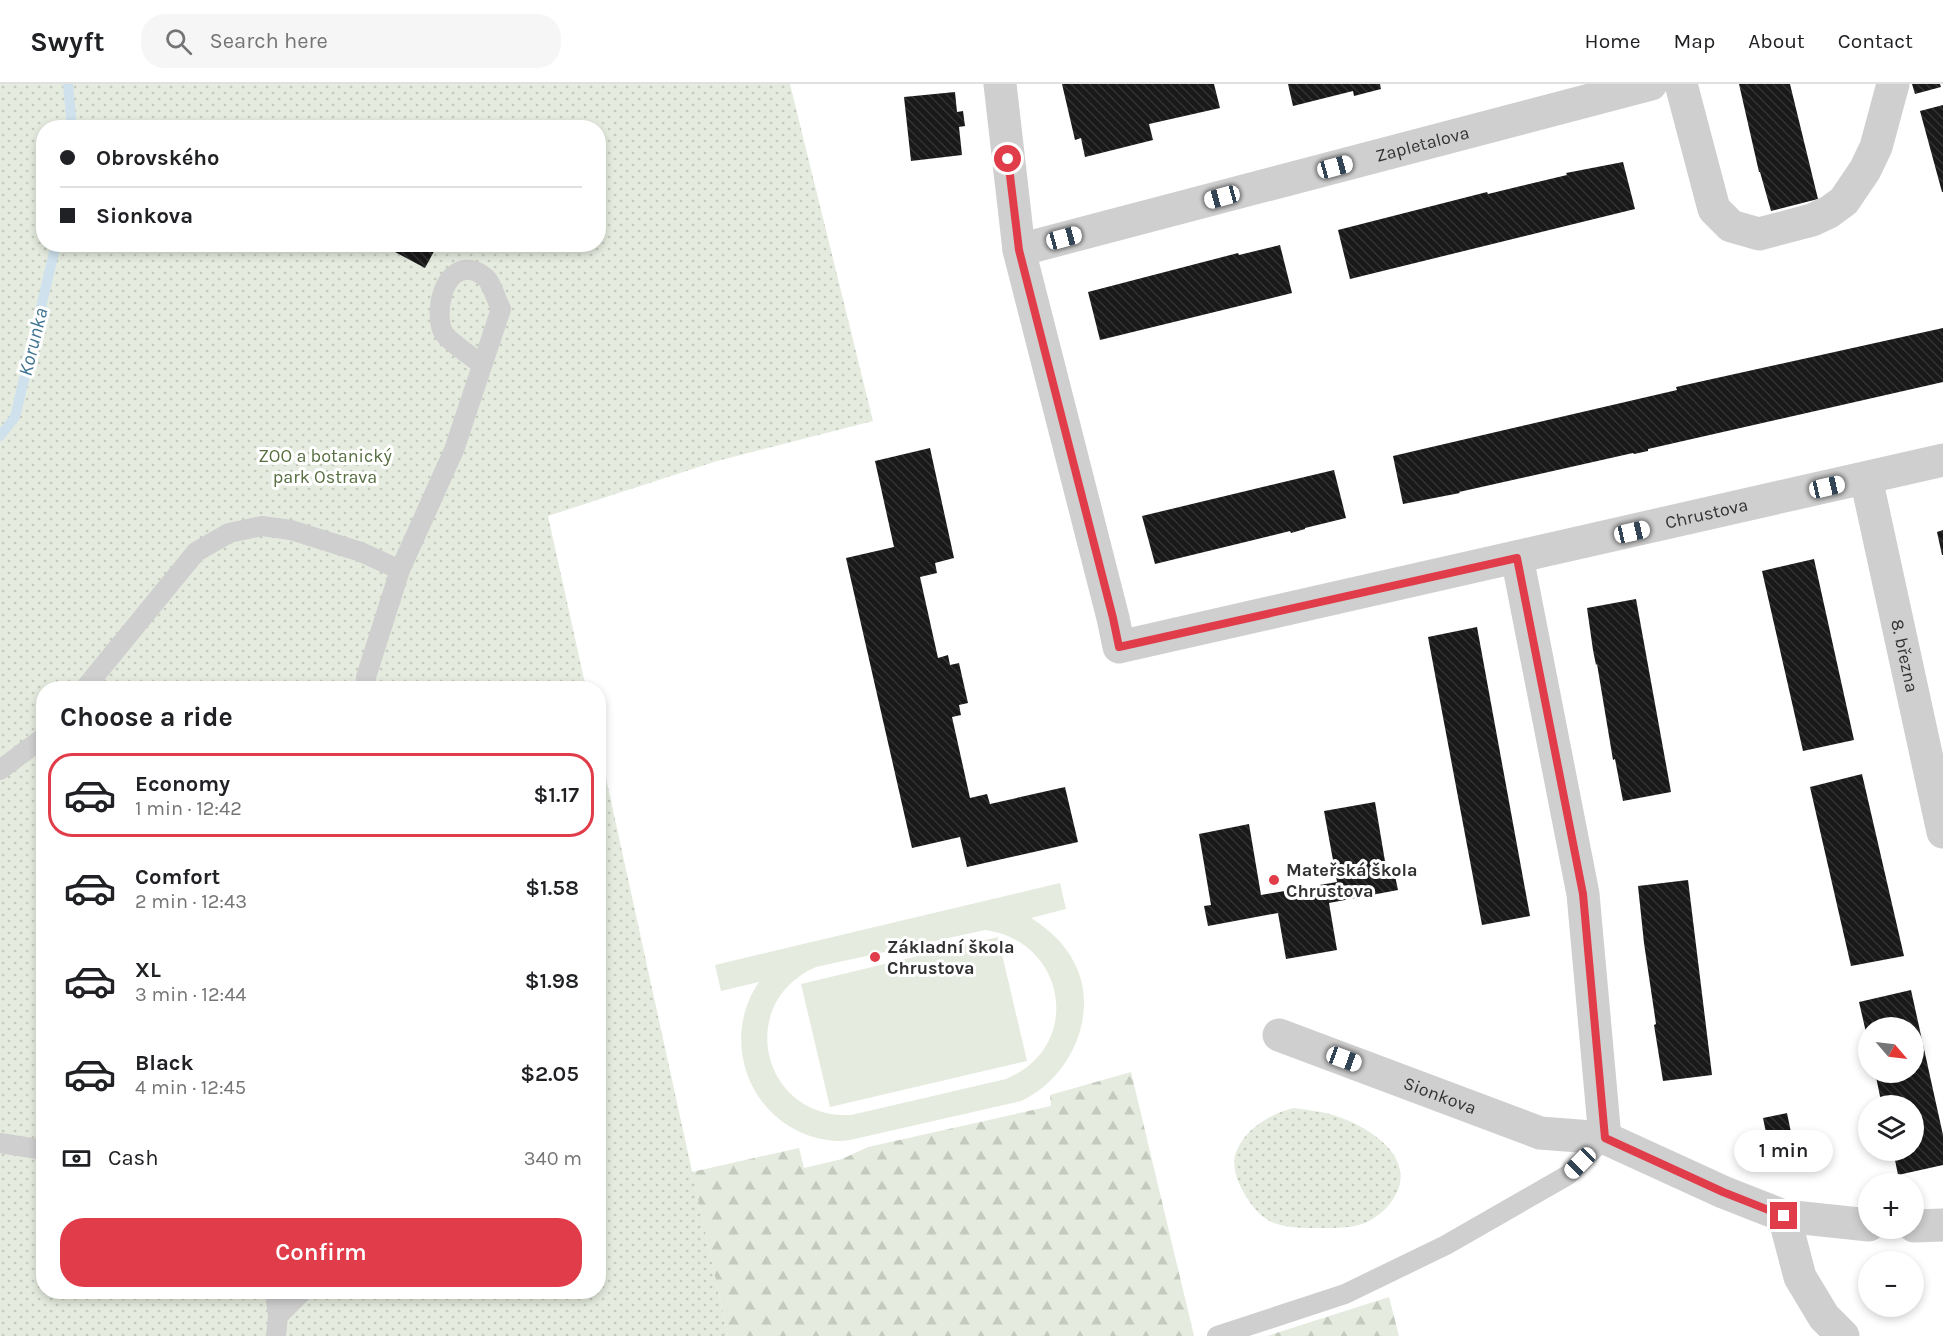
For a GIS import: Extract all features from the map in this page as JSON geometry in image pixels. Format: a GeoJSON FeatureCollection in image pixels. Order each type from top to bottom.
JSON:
{"type":"FeatureCollection","features":[{"type":"Feature","properties":{"kind":"street"},"geometry":{"type":"LineString","coordinates":[[1000,84],[1019,250]]}},
{"type":"Feature","properties":{"kind":"street","name":"Zapletalova"},"geometry":{"type":"LineString","coordinates":[[1019,250],[1651,84]]}},
{"type":"Feature","properties":{"kind":"street"},"geometry":{"type":"LineString","coordinates":[[1681,84],[1714,209],[1731,226],[1759,234],[1812,220],[1830,212],[1844,201],[1865,170],[1876,147],[1893,84]]}},
{"type":"Feature","properties":{"kind":"street","name":"Chrustova"},"geometry":{"type":"LineString","coordinates":[[1019,250],[1119,647],[1943,460]]}},
{"type":"Feature","properties":{"kind":"street","name":"8. března"},"geometry":{"type":"LineString","coordinates":[[1866,478],[1943,832]]}},
{"type":"Feature","properties":{"kind":"street"},"geometry":{"type":"LineString","coordinates":[[1517,558],[1583,894],[1605,1138]]}},
{"type":"Feature","properties":{"kind":"street","name":"Sionkova"},"geometry":{"type":"LineString","coordinates":[[1279,1035],[1540,1133],[1605,1138],[1723,1192],[1784,1216]]}},
{"type":"Feature","properties":{"kind":"street"},"geometry":{"type":"LineString","coordinates":[[1843,1336],[1824,1317],[1800,1277],[1784,1216],[1858,1224]]}},
{"type":"Feature","properties":{"kind":"street"},"geometry":{"type":"LineString","coordinates":[[1924,1226],[1943,1225]]}},
{"type":"Feature","properties":{"kind":"lane"},"geometry":{"type":"LineString","coordinates":[[366,681],[400,570],[454,450],[482,365]]}},
{"type":"Feature","properties":{"kind":"lane"},"geometry":{"type":"LineString","coordinates":[[91,681],[196,552],[229,533],[262,526],[291,530],[361,552],[400,570]]}},
{"type":"Feature","properties":{"kind":"lane"},"geometry":{"type":"LineString","coordinates":[[0,770],[36,743]]}},
{"type":"Feature","properties":{"kind":"lane"},"geometry":{"type":"LineString","coordinates":[[1217,1336],[1345,1294],[1446,1245],[1568,1175],[1605,1138]]}},
{"type":"Feature","properties":{"kind":"lane"},"geometry":{"type":"LineString","coordinates":[[0,1143],[36,1149]]}},
{"type":"Feature","properties":{"kind":"lane"},"geometry":{"type":"LineString","coordinates":[[275,1299],[277,1326]]}},
{"type":"Feature","properties":{"kind":"lane"},"geometry":{"type":"LineString","coordinates":[[277,1326],[297,1299]]}},
{"type":"Feature","properties":{"kind":"green space","name":"ZOO a botanický park Ostrava"},"geometry":{"type":"Polygon","coordinates":[[[0,84],[790,84],[873,421],[717,461],[548,516],[584,681],[36,681],[36,1299],[606,1299],[606,778],[728,1336],[0,1336],[0,84]]]}},
{"type":"Feature","properties":{"kind":"green space"},"geometry":{"type":"Polygon","coordinates":[[[606,782],[692,1172],[799,1148],[804,1168],[842,1159],[868,1147],[1051,1106],[1050,1095],[1131,1072],[1194,1336],[728,1336],[606,782]]]}},
{"type":"Feature","properties":{"kind":"green space"},"geometry":{"type":"Polygon","coordinates":[[[1060,883],[1066,909],[1031,918],[1056,938],[1067,950],[1075,964],[1082,983],[1084,1003],[1082,1024],[1076,1043],[1054,1077],[1038,1091],[1021,1101],[850,1140],[825,1140],[800,1132],[780,1120],[764,1104],[752,1086],[741,1045],[742,1023],[748,1002],[759,982],[721,991],[715,965],[1060,883]],[[985,930],[816,967],[790,984],[774,1006],[768,1031],[769,1056],[779,1079],[796,1099],[821,1111],[851,1115],[1006,1079],[1031,1064],[1047,1044],[1055,1021],[1056,997],[1048,974],[1034,953],[1013,938],[985,930]]]}},
{"type":"Feature","properties":{"kind":"green space"},"geometry":{"type":"Polygon","coordinates":[[[998,937],[1027,1061],[830,1107],[801,984],[998,937]]]}},
{"type":"Feature","properties":{"kind":"green space"},"geometry":{"type":"Polygon","coordinates":[[[1294,1108],[1330,1114],[1356,1124],[1381,1141],[1391,1151],[1398,1163],[1401,1176],[1398,1190],[1377,1216],[1355,1226],[1302,1228],[1272,1222],[1254,1208],[1242,1190],[1237,1177],[1234,1163],[1237,1150],[1253,1128],[1277,1114],[1294,1108]]]}},
{"type":"Feature","properties":{"kind":"green space"},"geometry":{"type":"Polygon","coordinates":[[[1389,1297],[1399,1336],[1267,1336],[1389,1297]]]}},
{"type":"Feature","properties":{"kind":"building"},"geometry":{"type":"Polygon","coordinates":[[[1062,84],[1214,84],[1220,108],[1149,124],[1153,140],[1085,157],[1081,138],[1075,140],[1062,84]]]}},
{"type":"Feature","properties":{"kind":"building"},"geometry":{"type":"Polygon","coordinates":[[[1288,84],[1380,84],[1381,89],[1354,96],[1353,91],[1293,106],[1288,84]]]}},
{"type":"Feature","properties":{"kind":"building"},"geometry":{"type":"Polygon","coordinates":[[[1739,84],[1790,84],[1818,199],[1771,211],[1759,172],[1739,84]]]}},
{"type":"Feature","properties":{"kind":"building"},"geometry":{"type":"Polygon","coordinates":[[[1912,84],[1940,84],[1941,87],[1915,94],[1912,84]]]}},
{"type":"Feature","properties":{"kind":"building"},"geometry":{"type":"Polygon","coordinates":[[[955,92],[957,112],[963,111],[965,126],[959,127],[962,155],[911,161],[904,97],[955,92]]]}},
{"type":"Feature","properties":{"kind":"building"},"geometry":{"type":"Polygon","coordinates":[[[1943,105],[1943,192],[1942,192],[1920,111],[1943,105]]]}},
{"type":"Feature","properties":{"kind":"building"},"geometry":{"type":"Polygon","coordinates":[[[1623,162],[1635,209],[1350,279],[1338,230],[1487,192],[1488,194],[1567,175],[1566,173],[1623,162]]]}},
{"type":"Feature","properties":{"kind":"building"},"geometry":{"type":"Polygon","coordinates":[[[1280,245],[1292,293],[1100,340],[1088,292],[1238,253],[1239,255],[1280,245]]]}},
{"type":"Feature","properties":{"kind":"building"},"geometry":{"type":"Polygon","coordinates":[[[395,252],[434,252],[425,268],[395,252]]]}},
{"type":"Feature","properties":{"kind":"building"},"geometry":{"type":"Polygon","coordinates":[[[1943,328],[1943,382],[1648,449],[1648,451],[1403,504],[1393,456],[1677,390],[1676,387],[1943,328]]]}},
{"type":"Feature","properties":{"kind":"building"},"geometry":{"type":"Polygon","coordinates":[[[930,448],[954,558],[935,563],[937,573],[920,577],[938,658],[948,655],[950,665],[959,663],[968,703],[959,705],[961,715],[952,717],[970,798],[987,794],[990,804],[1065,787],[1078,842],[967,867],[960,837],[912,848],[846,558],[894,547],[875,461],[930,448]]]}},
{"type":"Feature","properties":{"kind":"building"},"geometry":{"type":"Polygon","coordinates":[[[1334,470],[1346,518],[1155,564],[1142,516],[1334,470]]]}},
{"type":"Feature","properties":{"kind":"building"},"geometry":{"type":"Polygon","coordinates":[[[1943,530],[1943,555],[1942,555],[1937,532],[1943,530]]]}},
{"type":"Feature","properties":{"kind":"building"},"geometry":{"type":"Polygon","coordinates":[[[1814,559],[1854,740],[1803,751],[1762,571],[1814,559]]]}},
{"type":"Feature","properties":{"kind":"building"},"geometry":{"type":"Polygon","coordinates":[[[1636,599],[1671,792],[1623,801],[1615,759],[1613,760],[1587,608],[1636,599]]]}},
{"type":"Feature","properties":{"kind":"building"},"geometry":{"type":"Polygon","coordinates":[[[1477,627],[1530,916],[1482,925],[1428,637],[1477,627]]]}},
{"type":"Feature","properties":{"kind":"building"},"geometry":{"type":"Polygon","coordinates":[[[1862,774],[1904,956],[1851,966],[1810,787],[1862,774]]]}},
{"type":"Feature","properties":{"kind":"building"},"geometry":{"type":"Polygon","coordinates":[[[1375,802],[1387,873],[1394,871],[1398,890],[1329,903],[1337,950],[1286,959],[1278,913],[1208,926],[1204,906],[1211,905],[1199,834],[1249,824],[1261,895],[1337,882],[1324,811],[1375,802]]]}},
{"type":"Feature","properties":{"kind":"building"},"geometry":{"type":"Polygon","coordinates":[[[1688,880],[1712,1075],[1663,1081],[1654,1025],[1656,1024],[1638,886],[1688,880]]]}},
{"type":"Feature","properties":{"kind":"building"},"geometry":{"type":"Polygon","coordinates":[[[1911,990],[1917,1017],[1862,1017],[1859,1002],[1911,990]]]}},
{"type":"Feature","properties":{"kind":"building"},"geometry":{"type":"Polygon","coordinates":[[[1924,1049],[1943,1135],[1943,1165],[1898,1173],[1895,1161],[1924,1161],[1924,1095],[1880,1095],[1877,1083],[1924,1083],[1924,1049]]]}},
{"type":"Feature","properties":{"kind":"building"},"geometry":{"type":"Polygon","coordinates":[[[1787,1113],[1798,1166],[1774,1172],[1763,1118],[1787,1113]]]}},
{"type":"Feature","properties":{"kind":"waterway","name":"Korunka"},"geometry":{"type":"LineString","coordinates":[[68,84],[71,120]]}},
{"type":"Feature","properties":{"kind":"waterway","name":"Korunka"},"geometry":{"type":"LineString","coordinates":[[0,436],[15,417],[54,252]]}},
{"type":"Feature","properties":{"kind":"place","name":"Mateřská škola Chrustova"},"geometry":{"type":"Point","coordinates":[1274,880]}},
{"type":"Feature","properties":{"kind":"place","name":"Základní škola Chrustova"},"geometry":{"type":"Point","coordinates":[875,957]}},
{"type":"Feature","properties":{"kind":"route"},"geometry":{"type":"LineString","coordinates":[[1008,159],[1019,250],[1119,647],[1517,558],[1583,894],[1605,1138],[1723,1192],[1784,1216]]}}]}
